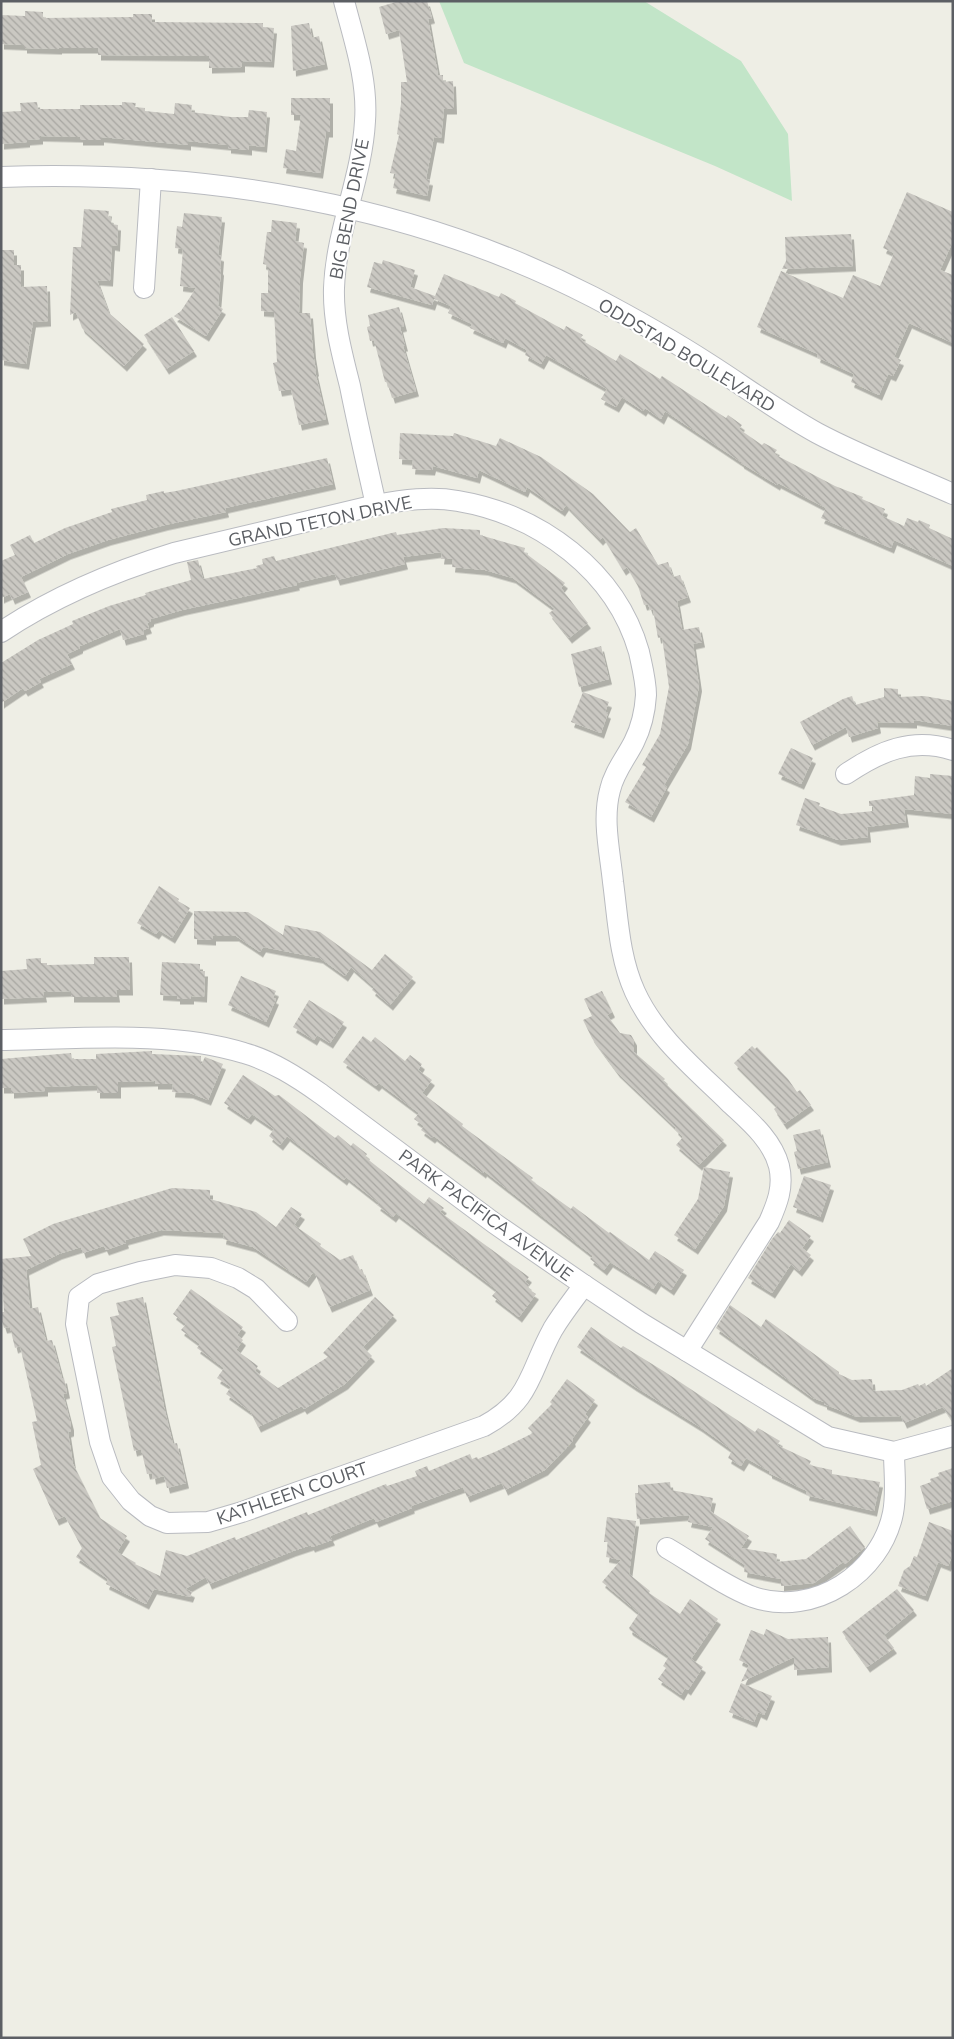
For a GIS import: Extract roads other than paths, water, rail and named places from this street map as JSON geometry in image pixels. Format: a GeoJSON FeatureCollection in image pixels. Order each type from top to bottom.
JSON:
{"type":"FeatureCollection","features":[{"type":"Feature","properties":{"kind":"street","name":"BIG BEND DRIVE"},"geometry":{"type":"LineString","coordinates":[[344,1],[360,63],[365,119],[357,174],[336,264],[334,290],[336,318],[376,505]]}},
{"type":"Feature","properties":{"kind":"street","name":"ODDSTAD BOULEVARD"},"geometry":{"type":"LineString","coordinates":[[1,177],[82,176],[151,179],[258,190],[349,208],[465,242],[549,275],[617,310],[672,341],[780,412],[819,434],[953,494]]}},
{"type":"Feature","properties":{"kind":"street"},"geometry":{"type":"LineString","coordinates":[[144,288],[151,179]]}},
{"type":"Feature","properties":{"kind":"street","name":"GRAND TETON DRIVE"},"geometry":{"type":"LineString","coordinates":[[1,632],[30,613],[73,590],[142,563],[174,553],[376,505],[428,498],[456,500],[503,512],[540,529],[565,546],[588,567],[607,588],[623,613],[635,640],[643,667],[646,693],[643,719],[634,743],[620,765],[610,789],[607,812],[621,948],[628,977],[641,1005],[656,1028],[676,1051],[759,1131],[772,1148],[779,1166],[781,1184],[778,1203],[769,1222],[687,1351]]}},
{"type":"Feature","properties":{"kind":"street"},"geometry":{"type":"LineString","coordinates":[[846,774],[882,752],[902,747],[924,745],[953,750]]}},
{"type":"Feature","properties":{"kind":"street","name":"PARK PACIFICA AVENUE"},"geometry":{"type":"LineString","coordinates":[[1,1040],[156,1038],[216,1046],[245,1053],[273,1064],[321,1094],[494,1223],[584,1285],[687,1351],[828,1437],[894,1452],[953,1436]]}},
{"type":"Feature","properties":{"kind":"street","name":"KATHLEEN COURT"},"geometry":{"type":"LineString","coordinates":[[287,1321],[256,1289],[238,1278],[211,1268],[175,1265],[140,1272],[98,1284],[79,1297],[76,1324],[100,1442],[112,1477],[131,1501],[150,1516],[167,1523],[208,1522],[242,1512],[484,1426],[501,1417],[526,1390],[554,1328],[584,1285]]}},
{"type":"Feature","properties":{"kind":"street"},"geometry":{"type":"LineString","coordinates":[[667,1548],[739,1590],[755,1597],[779,1601],[797,1601],[820,1596],[852,1578],[868,1564],[880,1547],[888,1530],[893,1512],[894,1452]]}}]}
